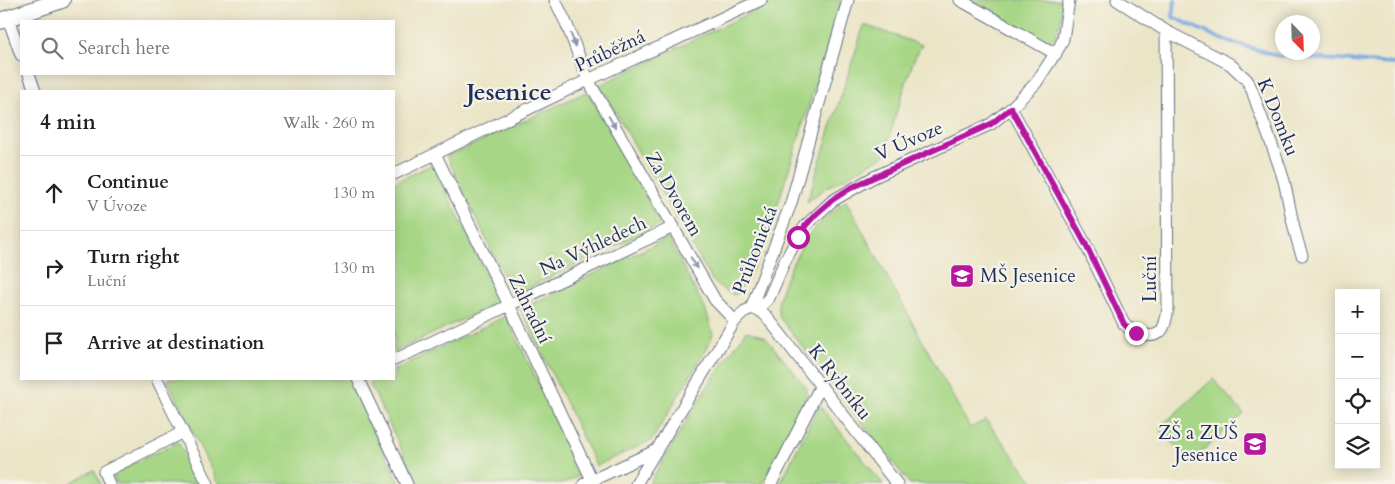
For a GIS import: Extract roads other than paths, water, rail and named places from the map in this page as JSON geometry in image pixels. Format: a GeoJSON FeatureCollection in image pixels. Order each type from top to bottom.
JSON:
{"type":"FeatureCollection","features":[{"type":"Feature","properties":{"kind":"main road"},"geometry":{"type":"LineString","coordinates":[[4,20],[62,0]]}},
{"type":"Feature","properties":{"kind":"street","name":"Za Dvorem"},"geometry":{"type":"LineString","coordinates":[[555,0],[567,24],[588,80],[715,300],[735,321]]}},
{"type":"Feature","properties":{"kind":"street","name":"Průběžná"},"geometry":{"type":"LineString","coordinates":[[395,174],[588,80],[761,0]]}},
{"type":"Feature","properties":{"kind":"street","name":"Průhonická"},"geometry":{"type":"LineString","coordinates":[[636,484],[735,321],[752,308],[791,203],[848,0]]}},
{"type":"Feature","properties":{"kind":"street"},"geometry":{"type":"LineString","coordinates":[[960,0],[1056,54]]}},
{"type":"Feature","properties":{"kind":"street","name":"V Úvoze"},"geometry":{"type":"LineString","coordinates":[[752,308],[769,298],[798,237],[806,225],[832,200],[872,178],[991,124],[1011,108],[1036,83],[1056,54],[1063,39],[1069,0]]}},
{"type":"Feature","properties":{"kind":"street","name":"K Domku"},"geometry":{"type":"LineString","coordinates":[[1117,0],[1166,31],[1230,64],[1246,80],[1252,90],[1278,164],[1287,193],[1296,242],[1302,255]]}},
{"type":"Feature","properties":{"kind":"street"},"geometry":{"type":"LineString","coordinates":[[4,20],[20,53]]}},
{"type":"Feature","properties":{"kind":"street","name":"Luční"},"geometry":{"type":"LineString","coordinates":[[1011,108],[1085,243],[1124,324],[1136,333],[1145,335],[1160,332],[1163,328],[1168,308],[1166,31]]}},
{"type":"Feature","properties":{"kind":"street"},"geometry":{"type":"LineString","coordinates":[[29,75],[35,90]]}},
{"type":"Feature","properties":{"kind":"street","name":"Zahradní"},"geometry":{"type":"LineString","coordinates":[[435,154],[509,305],[588,482]]}},
{"type":"Feature","properties":{"kind":"street","name":"Na Výhledech"},"geometry":{"type":"LineString","coordinates":[[395,360],[673,227]]}},
{"type":"Feature","properties":{"kind":"street","name":"K Rybníku"},"geometry":{"type":"LineString","coordinates":[[752,308],[762,312],[767,317],[897,484]]}},
{"type":"Feature","properties":{"kind":"street"},"geometry":{"type":"LineString","coordinates":[[157,380],[208,484]]}},
{"type":"Feature","properties":{"kind":"street"},"geometry":{"type":"LineString","coordinates":[[358,380],[408,484]]}},
{"type":"Feature","properties":{"kind":"street"},"geometry":{"type":"LineString","coordinates":[[771,484],[821,385]]}},
{"type":"Feature","properties":{"kind":"street"},"geometry":{"type":"LineString","coordinates":[[109,484],[104,472],[183,432]]}},
{"type":"Feature","properties":{"kind":"street"},"geometry":{"type":"LineString","coordinates":[[588,482],[657,450]]}},
{"type":"Feature","properties":{"kind":"waterway"},"geometry":{"type":"LineString","coordinates":[[1175,0],[1173,17],[1221,39],[1278,56],[1395,64]]}},
{"type":"Feature","properties":{"kind":"place","name":"MŠ Jesenice"},"geometry":{"type":"Point","coordinates":[962,276]}},
{"type":"Feature","properties":{"kind":"place","name":"ZŠ a ZUŠ Jesenice"},"geometry":{"type":"Point","coordinates":[1255,444]}},
{"type":"Feature","properties":{"kind":"district","name":"Jesenice"},"geometry":{"type":"Point","coordinates":[509,92]}}]}
